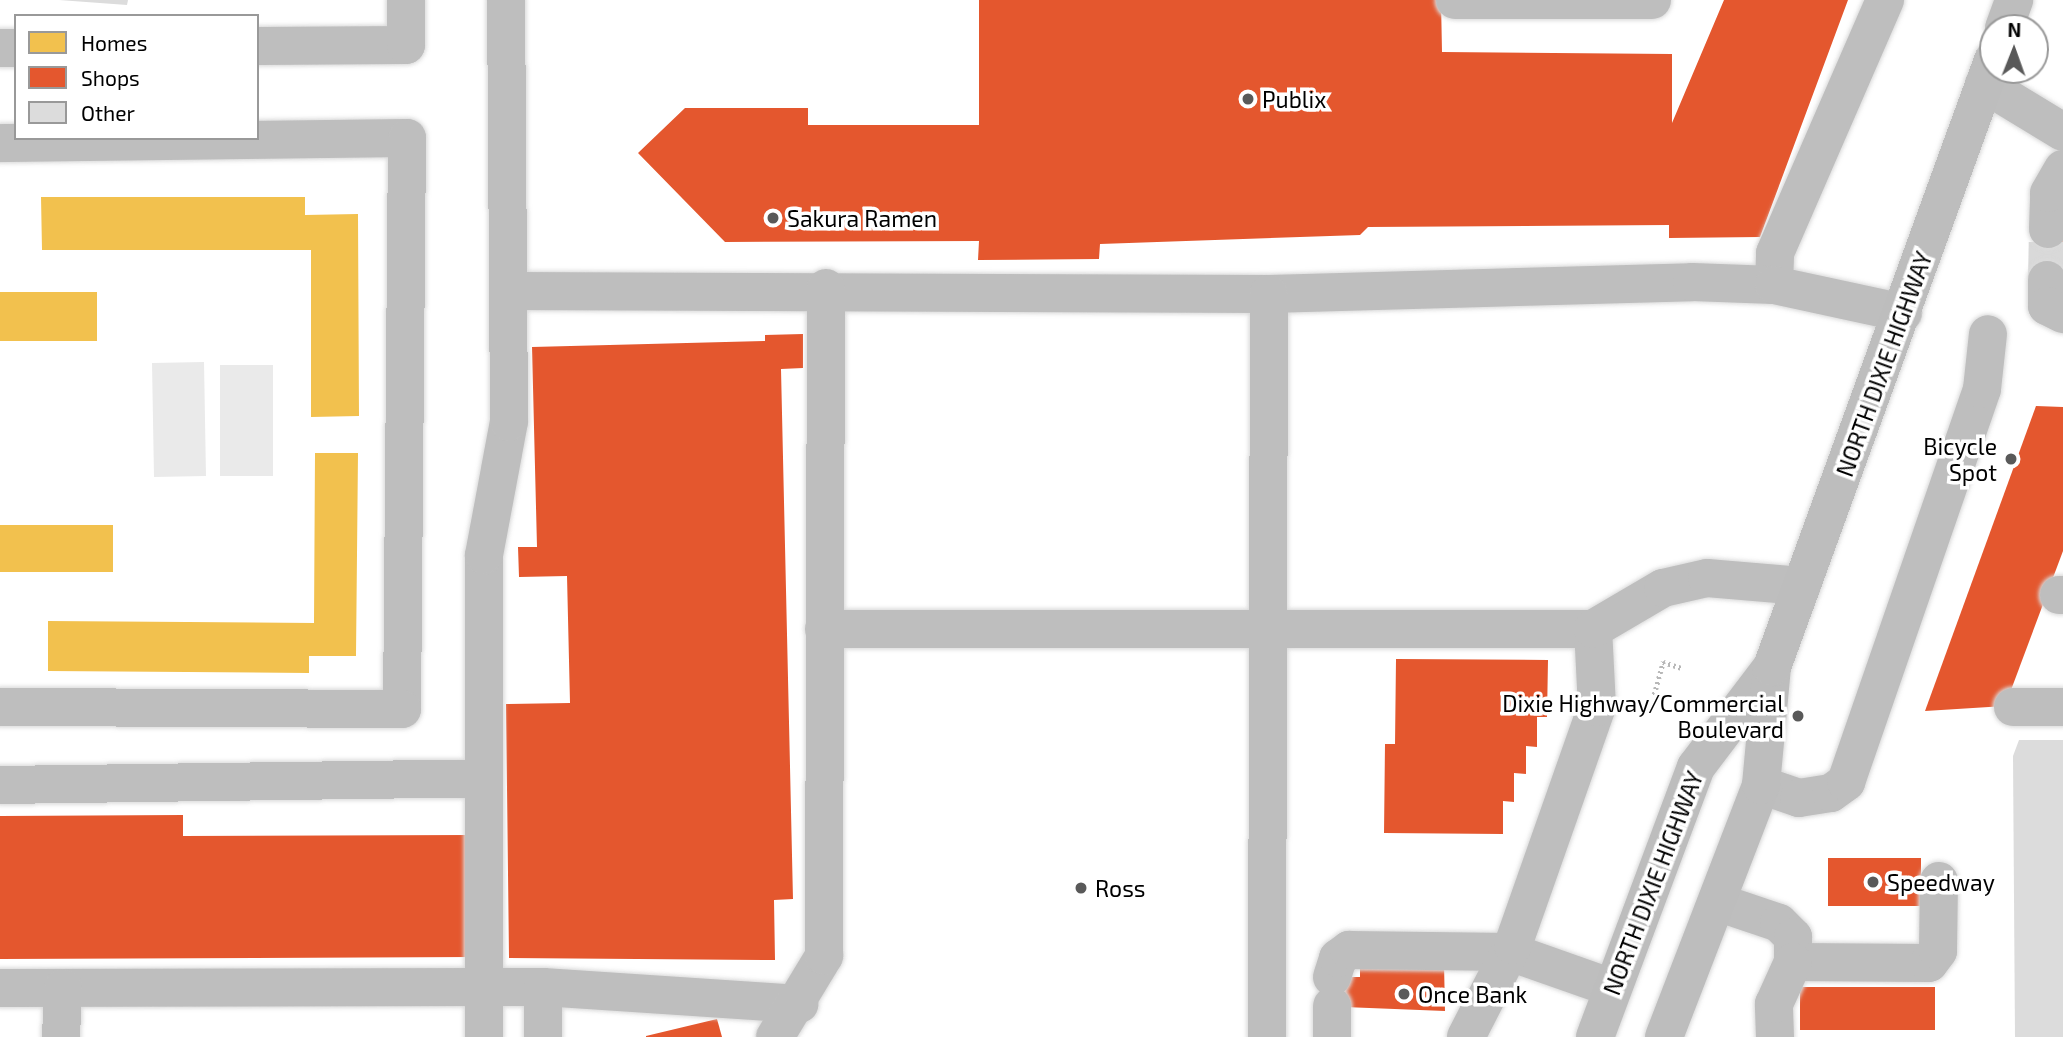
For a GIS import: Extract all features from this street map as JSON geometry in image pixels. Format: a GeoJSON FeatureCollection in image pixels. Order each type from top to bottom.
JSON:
{"type":"FeatureCollection","features":[{"type":"Feature","properties":{"kind":"main road","name":"NORTH DIXIE HIGHWAY"},"geometry":{"type":"LineString","coordinates":[[1664,1037],[1761,786],[1772,667],[1985,84]]}},
{"type":"Feature","properties":{"kind":"main road","name":"NORTH DIXIE HIGHWAY"},"geometry":{"type":"LineString","coordinates":[[1595,1037],[1696,766],[1772,667]]}},
{"type":"Feature","properties":{"kind":"lane"},"geometry":{"type":"LineString","coordinates":[[259,46],[406,45],[406,0]]}},
{"type":"Feature","properties":{"kind":"lane"},"geometry":{"type":"LineString","coordinates":[[484,1037],[484,555],[509,422],[506,0]]}},
{"type":"Feature","properties":{"kind":"lane"},"geometry":{"type":"LineString","coordinates":[[1455,0],[1652,0]]}},
{"type":"Feature","properties":{"kind":"lane"},"geometry":{"type":"LineString","coordinates":[[1774,285],[1775,253],[1885,0]]}},
{"type":"Feature","properties":{"kind":"lane"},"geometry":{"type":"LineString","coordinates":[[2004,84],[2063,132]]}},
{"type":"Feature","properties":{"kind":"lane"},"geometry":{"type":"LineString","coordinates":[[0,144],[407,138],[402,709],[0,707]]}},
{"type":"Feature","properties":{"kind":"lane"},"geometry":{"type":"LineString","coordinates":[[2058,214],[2049,193],[2063,169]]}},
{"type":"Feature","properties":{"kind":"lane"},"geometry":{"type":"LineString","coordinates":[[509,291],[825,289],[1269,294],[1774,285],[1903,313]]}},
{"type":"Feature","properties":{"kind":"lane"},"geometry":{"type":"LineString","coordinates":[[775,1037],[803,1021],[824,956],[825,289]]}},
{"type":"Feature","properties":{"kind":"lane"},"geometry":{"type":"LineString","coordinates":[[1268,1037],[1265,630],[1269,294]]}},
{"type":"Feature","properties":{"kind":"lane"},"geometry":{"type":"LineString","coordinates":[[1761,786],[1799,798],[1831,793],[1846,782],[1982,389],[1988,334]]}},
{"type":"Feature","properties":{"kind":"lane"},"geometry":{"type":"LineString","coordinates":[[824,629],[1594,629],[1663,588],[1707,579],[1802,586]]}},
{"type":"Feature","properties":{"kind":"lane"},"geometry":{"type":"LineString","coordinates":[[1466,1037],[1510,952],[1597,707],[1594,629]]}},
{"type":"Feature","properties":{"kind":"lane"},"geometry":{"type":"LineString","coordinates":[[2013,707],[2063,707]]}},
{"type":"Feature","properties":{"kind":"lane"},"geometry":{"type":"LineString","coordinates":[[0,785],[483,778]]}},
{"type":"Feature","properties":{"kind":"lane"},"geometry":{"type":"LineString","coordinates":[[1793,962],[1936,959],[1939,881]]}},
{"type":"Feature","properties":{"kind":"lane"},"geometry":{"type":"LineString","coordinates":[[1717,902],[1779,923],[1793,937],[1793,962],[1774,1004],[1775,1037]]}},
{"type":"Feature","properties":{"kind":"lane"},"geometry":{"type":"LineString","coordinates":[[1332,1007],[1338,957],[1349,950],[1510,952],[1612,988]]}},
{"type":"Feature","properties":{"kind":"lane"},"geometry":{"type":"LineString","coordinates":[[0,988],[543,987],[803,1021]]}},
{"type":"Feature","properties":{"kind":"lane"},"geometry":{"type":"LineString","coordinates":[[542,1037],[543,987]]}},
{"type":"Feature","properties":{"kind":"lane"},"geometry":{"type":"LineString","coordinates":[[61,1037],[63,988]]}},
{"type":"Feature","properties":{"kind":"path"},"geometry":{"type":"LineString","coordinates":[[1639,704],[1651,705],[1663,662],[1682,668]]}},
{"type":"Feature","properties":{"kind":"shaded area"},"geometry":{"type":"Polygon","coordinates":[[[204,362],[206,476],[154,477],[152,363],[204,362]]]}},
{"type":"Feature","properties":{"kind":"shaded area"},"geometry":{"type":"Polygon","coordinates":[[[220,365],[273,365],[273,476],[220,476],[220,365]]]}},
{"type":"Feature","properties":{"kind":"building: Homes"},"geometry":{"type":"Polygon","coordinates":[[[41,197],[305,197],[305,215],[358,214],[359,416],[311,417],[311,250],[42,250],[41,197]]]}},
{"type":"Feature","properties":{"kind":"building: Homes"},"geometry":{"type":"Polygon","coordinates":[[[0,292],[97,292],[97,341],[0,341],[0,292]]]}},
{"type":"Feature","properties":{"kind":"building: Homes"},"geometry":{"type":"Polygon","coordinates":[[[315,453],[358,453],[356,656],[309,656],[309,673],[48,671],[48,621],[314,623],[315,453]]]}},
{"type":"Feature","properties":{"kind":"building: Homes"},"geometry":{"type":"Polygon","coordinates":[[[0,525],[113,525],[113,572],[0,572],[0,525]]]}},
{"type":"Feature","properties":{"kind":"building: Shops"},"geometry":{"type":"Polygon","coordinates":[[[979,0],[1441,0],[1442,52],[1672,54],[1672,123],[1724,0],[1848,0],[1760,237],[1669,238],[1669,225],[1368,227],[1360,235],[1100,244],[1099,259],[978,260],[979,241],[725,242],[638,153],[685,108],[808,108],[808,125],[979,125],[979,0]]]}},
{"type":"Feature","properties":{"kind":"building: Shops"},"geometry":{"type":"Polygon","coordinates":[[[2041,229],[2063,229],[2063,279],[2041,279],[2041,229]]]}},
{"type":"Feature","properties":{"kind":"building: Shops"},"geometry":{"type":"Polygon","coordinates":[[[803,334],[803,368],[781,369],[793,899],[774,900],[775,960],[509,958],[506,704],[570,703],[567,576],[519,577],[518,547],[537,547],[532,347],[765,341],[765,335],[803,334]]]}},
{"type":"Feature","properties":{"kind":"building: Shops"},"geometry":{"type":"Polygon","coordinates":[[[2036,406],[2063,407],[2063,551],[2005,706],[1925,711],[2036,406]]]}},
{"type":"Feature","properties":{"kind":"building: Shops"},"geometry":{"type":"Polygon","coordinates":[[[1396,659],[1548,660],[1547,717],[1537,717],[1537,747],[1526,746],[1526,774],[1514,773],[1514,802],[1503,801],[1503,834],[1384,833],[1385,744],[1395,744],[1396,659]]]}},
{"type":"Feature","properties":{"kind":"building: Shops"},"geometry":{"type":"Polygon","coordinates":[[[183,815],[183,836],[472,835],[473,957],[0,959],[0,816],[183,815]]]}},
{"type":"Feature","properties":{"kind":"building: Shops"},"geometry":{"type":"Polygon","coordinates":[[[1828,858],[1921,858],[1921,906],[1828,906],[1828,858]]]}},
{"type":"Feature","properties":{"kind":"building: Shops"},"geometry":{"type":"Polygon","coordinates":[[[1360,963],[1444,963],[1445,1011],[1319,1006],[1319,977],[1360,977],[1360,963]]]}},
{"type":"Feature","properties":{"kind":"building: Shops"},"geometry":{"type":"Polygon","coordinates":[[[1800,987],[1935,987],[1935,1030],[1800,1030],[1800,987]]]}},
{"type":"Feature","properties":{"kind":"building: Shops"},"geometry":{"type":"Polygon","coordinates":[[[717,1019],[722,1037],[646,1037],[646,1036],[717,1019]]]}},
{"type":"Feature","properties":{"kind":"building: Other"},"geometry":{"type":"Polygon","coordinates":[[[59,0],[128,0],[127,5],[59,0]]]}},
{"type":"Feature","properties":{"kind":"building: Other"},"geometry":{"type":"Polygon","coordinates":[[[2019,740],[2063,740],[2063,1037],[2015,1037],[2013,756],[2019,740]]]}},
{"type":"Feature","properties":{"kind":"tunnel"},"geometry":{"type":"LineString","coordinates":[[2047,280],[2048,229]]}},
{"type":"Feature","properties":{"kind":"place","name":"Publix"},"geometry":{"type":"Point","coordinates":[1248,99]}},
{"type":"Feature","properties":{"kind":"place","name":"Sakura Ramen"},"geometry":{"type":"Point","coordinates":[773,218]}},
{"type":"Feature","properties":{"kind":"place","name":"Bicycle Spot"},"geometry":{"type":"Point","coordinates":[2011,459]}},
{"type":"Feature","properties":{"kind":"place","name":"Dixie Highway/Commercial Boulevard"},"geometry":{"type":"Point","coordinates":[1798,716]}},
{"type":"Feature","properties":{"kind":"place","name":"Speedway"},"geometry":{"type":"Point","coordinates":[1873,882]}},
{"type":"Feature","properties":{"kind":"place","name":"Ross"},"geometry":{"type":"Point","coordinates":[1081,888]}},
{"type":"Feature","properties":{"kind":"place","name":"Once Bank"},"geometry":{"type":"Point","coordinates":[1404,994]}}]}
